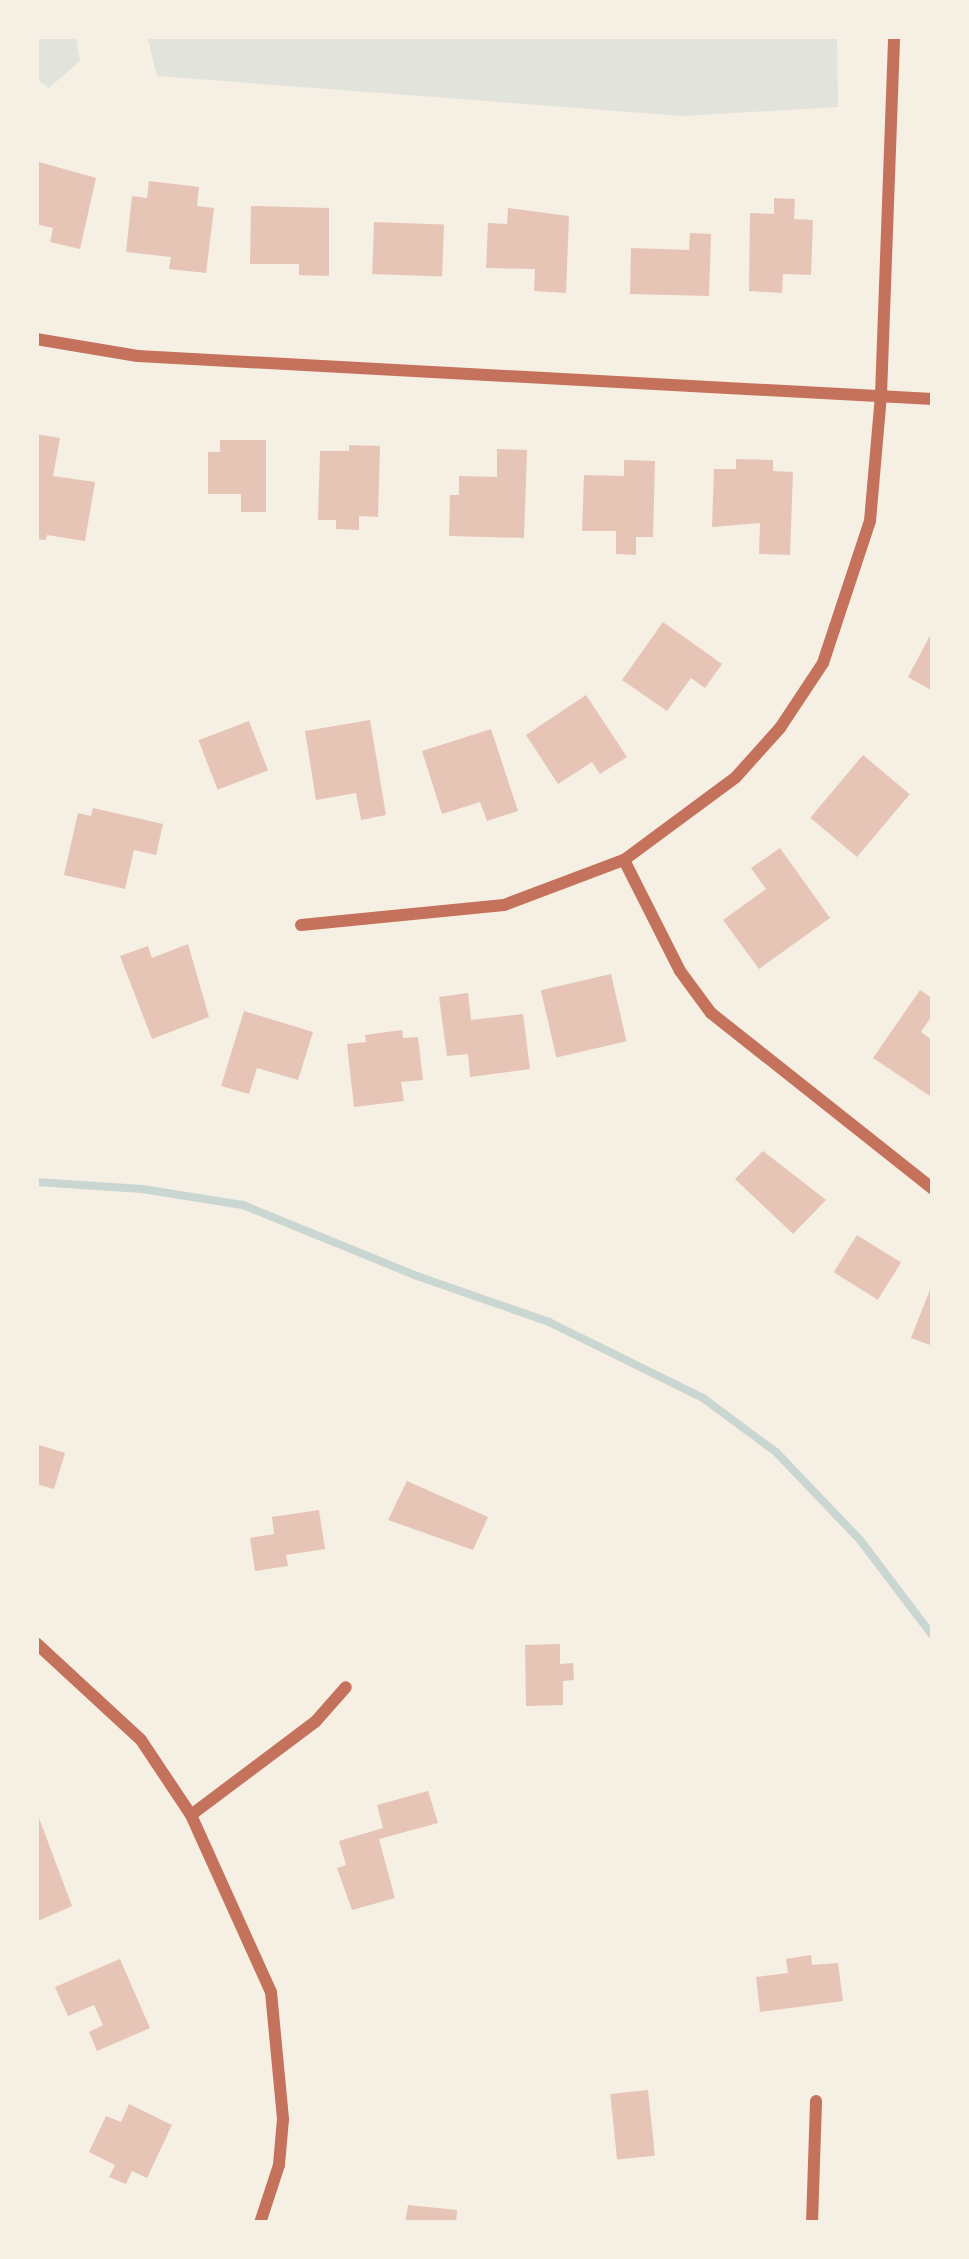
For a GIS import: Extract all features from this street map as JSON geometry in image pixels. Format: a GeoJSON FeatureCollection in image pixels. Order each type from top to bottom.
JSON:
{"type":"FeatureCollection","features":[{"type":"Feature","properties":{"kind":"street"},"geometry":{"type":"LineString","coordinates":[[301,925],[504,904],[624,860],[736,777],[780,728],[823,663],[870,521],[881,395],[894,36]]}},
{"type":"Feature","properties":{"kind":"street"},"geometry":{"type":"LineString","coordinates":[[36,339],[138,356],[933,399]]}},
{"type":"Feature","properties":{"kind":"street"},"geometry":{"type":"LineString","coordinates":[[624,860],[680,971],[711,1013],[933,1189]]}},
{"type":"Feature","properties":{"kind":"street"},"geometry":{"type":"LineString","coordinates":[[36,1642],[141,1740],[191,1815],[271,1992],[284,2119],[279,2165],[260,2223]]}},
{"type":"Feature","properties":{"kind":"street"},"geometry":{"type":"LineString","coordinates":[[191,1815],[316,1721],[346,1688]]}},
{"type":"Feature","properties":{"kind":"street"},"geometry":{"type":"LineString","coordinates":[[812,2223],[817,2101]]}},
{"type":"Feature","properties":{"kind":"shaded area"},"geometry":{"type":"Polygon","coordinates":[[[36,36],[76,36],[80,61],[49,88],[36,79],[36,36]]]}},
{"type":"Feature","properties":{"kind":"shaded area"},"geometry":{"type":"Polygon","coordinates":[[[147,36],[837,36],[838,107],[683,116],[157,76],[147,36]]]}},
{"type":"Feature","properties":{"kind":"building"},"geometry":{"type":"Polygon","coordinates":[[[39,162],[96,178],[80,249],[50,242],[53,228],[36,224],[39,162]]]}},
{"type":"Feature","properties":{"kind":"building"},"geometry":{"type":"Polygon","coordinates":[[[149,181],[199,187],[197,206],[214,208],[206,273],[169,269],[171,257],[126,252],[132,196],[147,198],[149,181]]]}},
{"type":"Feature","properties":{"kind":"building"},"geometry":{"type":"Polygon","coordinates":[[[774,198],[795,199],[794,219],[813,220],[811,275],[783,274],[782,293],[749,291],[750,213],[774,214],[774,198]]]}},
{"type":"Feature","properties":{"kind":"building"},"geometry":{"type":"Polygon","coordinates":[[[251,206],[329,208],[329,276],[299,275],[299,264],[250,264],[251,206]]]}},
{"type":"Feature","properties":{"kind":"building"},"geometry":{"type":"Polygon","coordinates":[[[508,208],[569,216],[566,293],[534,291],[535,269],[486,268],[488,223],[507,224],[508,208]]]}},
{"type":"Feature","properties":{"kind":"building"},"geometry":{"type":"Polygon","coordinates":[[[374,222],[444,224],[442,276],[372,274],[374,222]]]}},
{"type":"Feature","properties":{"kind":"building"},"geometry":{"type":"Polygon","coordinates":[[[690,233],[711,234],[709,296],[630,294],[631,248],[689,250],[690,233]]]}},
{"type":"Feature","properties":{"kind":"building"},"geometry":{"type":"Polygon","coordinates":[[[36,434],[60,438],[53,476],[95,482],[85,541],[47,535],[46,540],[36,539],[36,434]]]}},
{"type":"Feature","properties":{"kind":"building"},"geometry":{"type":"Polygon","coordinates":[[[220,440],[266,440],[266,512],[241,512],[241,494],[208,494],[208,452],[220,452],[220,440]]]}},
{"type":"Feature","properties":{"kind":"building"},"geometry":{"type":"Polygon","coordinates":[[[349,445],[380,446],[378,517],[359,516],[359,530],[336,529],[336,520],[318,520],[320,451],[349,451],[349,445]]]}},
{"type":"Feature","properties":{"kind":"building"},"geometry":{"type":"Polygon","coordinates":[[[497,449],[527,450],[524,538],[449,536],[450,495],[459,495],[459,476],[497,477],[497,449]]]}},
{"type":"Feature","properties":{"kind":"building"},"geometry":{"type":"Polygon","coordinates":[[[736,459],[773,460],[773,471],[793,472],[790,555],[759,554],[760,523],[712,527],[714,469],[736,469],[736,459]]]}},
{"type":"Feature","properties":{"kind":"building"},"geometry":{"type":"Polygon","coordinates":[[[624,460],[655,461],[653,537],[636,537],[636,555],[616,554],[616,531],[582,531],[584,475],[624,476],[624,460]]]}},
{"type":"Feature","properties":{"kind":"building"},"geometry":{"type":"Polygon","coordinates":[[[663,622],[722,664],[705,688],[691,678],[667,711],[622,680],[663,622]]]}},
{"type":"Feature","properties":{"kind":"building"},"geometry":{"type":"Polygon","coordinates":[[[933,630],[933,691],[908,677],[933,630]]]}},
{"type":"Feature","properties":{"kind":"building"},"geometry":{"type":"Polygon","coordinates":[[[586,695],[627,757],[600,774],[592,762],[558,784],[526,735],[586,695]]]}},
{"type":"Feature","properties":{"kind":"building"},"geometry":{"type":"Polygon","coordinates":[[[370,720],[386,815],[361,820],[356,793],[316,800],[305,731],[370,720]]]}},
{"type":"Feature","properties":{"kind":"building"},"geometry":{"type":"Polygon","coordinates":[[[249,721],[268,770],[218,790],[199,740],[249,721]]]}},
{"type":"Feature","properties":{"kind":"building"},"geometry":{"type":"Polygon","coordinates":[[[491,729],[518,811],[487,821],[480,802],[442,814],[422,751],[491,729]]]}},
{"type":"Feature","properties":{"kind":"building"},"geometry":{"type":"Polygon","coordinates":[[[863,755],[910,794],[857,857],[810,818],[863,755]]]}},
{"type":"Feature","properties":{"kind":"building"},"geometry":{"type":"Polygon","coordinates":[[[93,808],[163,824],[156,855],[134,850],[125,889],[64,875],[78,813],[91,816],[93,808]]]}},
{"type":"Feature","properties":{"kind":"building"},"geometry":{"type":"Polygon","coordinates":[[[780,848],[830,918],[759,969],[723,920],[766,889],[751,868],[780,848]]]}},
{"type":"Feature","properties":{"kind":"building"},"geometry":{"type":"Polygon","coordinates":[[[188,944],[209,1017],[152,1039],[120,956],[148,946],[152,958],[188,944]]]}},
{"type":"Feature","properties":{"kind":"building"},"geometry":{"type":"Polygon","coordinates":[[[611,974],[627,1041],[556,1057],[541,990],[611,974]]]}},
{"type":"Feature","properties":{"kind":"building"},"geometry":{"type":"Polygon","coordinates":[[[920,990],[933,999],[933,1014],[921,1032],[933,1041],[933,1098],[873,1058],[920,990]]]}},
{"type":"Feature","properties":{"kind":"building"},"geometry":{"type":"Polygon","coordinates":[[[468,993],[471,1020],[523,1014],[530,1069],[470,1077],[468,1054],[447,1056],[439,997],[468,993]]]}},
{"type":"Feature","properties":{"kind":"building"},"geometry":{"type":"Polygon","coordinates":[[[244,1011],[313,1032],[298,1080],[257,1068],[249,1094],[221,1086],[244,1011]]]}},
{"type":"Feature","properties":{"kind":"building"},"geometry":{"type":"Polygon","coordinates":[[[402,1030],[403,1038],[418,1037],[423,1080],[401,1082],[404,1101],[354,1107],[347,1044],[366,1042],[365,1035],[402,1030]]]}},
{"type":"Feature","properties":{"kind":"building"},"geometry":{"type":"Polygon","coordinates":[[[763,1151],[826,1200],[793,1234],[735,1179],[763,1151]]]}},
{"type":"Feature","properties":{"kind":"building"},"geometry":{"type":"Polygon","coordinates":[[[857,1235],[901,1263],[878,1300],[834,1272],[857,1235]]]}},
{"type":"Feature","properties":{"kind":"building"},"geometry":{"type":"Polygon","coordinates":[[[933,1282],[933,1346],[911,1338],[933,1282]]]}},
{"type":"Feature","properties":{"kind":"building"},"geometry":{"type":"Polygon","coordinates":[[[36,1444],[65,1453],[54,1489],[36,1484],[36,1444]]]}},
{"type":"Feature","properties":{"kind":"building"},"geometry":{"type":"Polygon","coordinates":[[[407,1481],[488,1517],[473,1550],[388,1520],[407,1481]]]}},
{"type":"Feature","properties":{"kind":"building"},"geometry":{"type":"Polygon","coordinates":[[[319,1510],[325,1549],[286,1555],[288,1566],[255,1571],[250,1538],[274,1534],[272,1517],[319,1510]]]}},
{"type":"Feature","properties":{"kind":"building"},"geometry":{"type":"Polygon","coordinates":[[[560,1644],[560,1664],[573,1663],[574,1680],[563,1681],[563,1705],[526,1706],[525,1645],[560,1644]]]}},
{"type":"Feature","properties":{"kind":"building"},"geometry":{"type":"Polygon","coordinates":[[[428,1791],[438,1823],[379,1839],[395,1898],[352,1910],[337,1868],[346,1865],[339,1841],[383,1828],[377,1805],[428,1791]]]}},
{"type":"Feature","properties":{"kind":"building"},"geometry":{"type":"Polygon","coordinates":[[[36,1810],[72,1906],[38,1921],[36,1916],[36,1810]]]}},
{"type":"Feature","properties":{"kind":"building"},"geometry":{"type":"Polygon","coordinates":[[[811,1955],[812,1965],[838,1963],[843,2001],[760,2012],[756,1977],[788,1973],[786,1959],[811,1955]]]}},
{"type":"Feature","properties":{"kind":"building"},"geometry":{"type":"Polygon","coordinates":[[[120,1959],[150,2028],[97,2051],[89,2032],[103,2025],[94,2005],[68,2016],[55,1987],[120,1959]]]}},
{"type":"Feature","properties":{"kind":"building"},"geometry":{"type":"Polygon","coordinates":[[[648,2090],[655,2156],[617,2160],[610,2094],[648,2090]]]}},
{"type":"Feature","properties":{"kind":"building"},"geometry":{"type":"Polygon","coordinates":[[[129,2104],[172,2125],[147,2178],[132,2171],[126,2184],[109,2177],[115,2165],[89,2152],[106,2116],[121,2122],[129,2104]]]}},
{"type":"Feature","properties":{"kind":"building"},"geometry":{"type":"Polygon","coordinates":[[[408,2205],[457,2210],[456,2223],[405,2223],[408,2205]]]}},
{"type":"Feature","properties":{"kind":"waterway"},"geometry":{"type":"LineString","coordinates":[[36,1182],[142,1189],[243,1205],[417,1276],[549,1322],[703,1398],[776,1452],[860,1540],[933,1636]]}}]}
